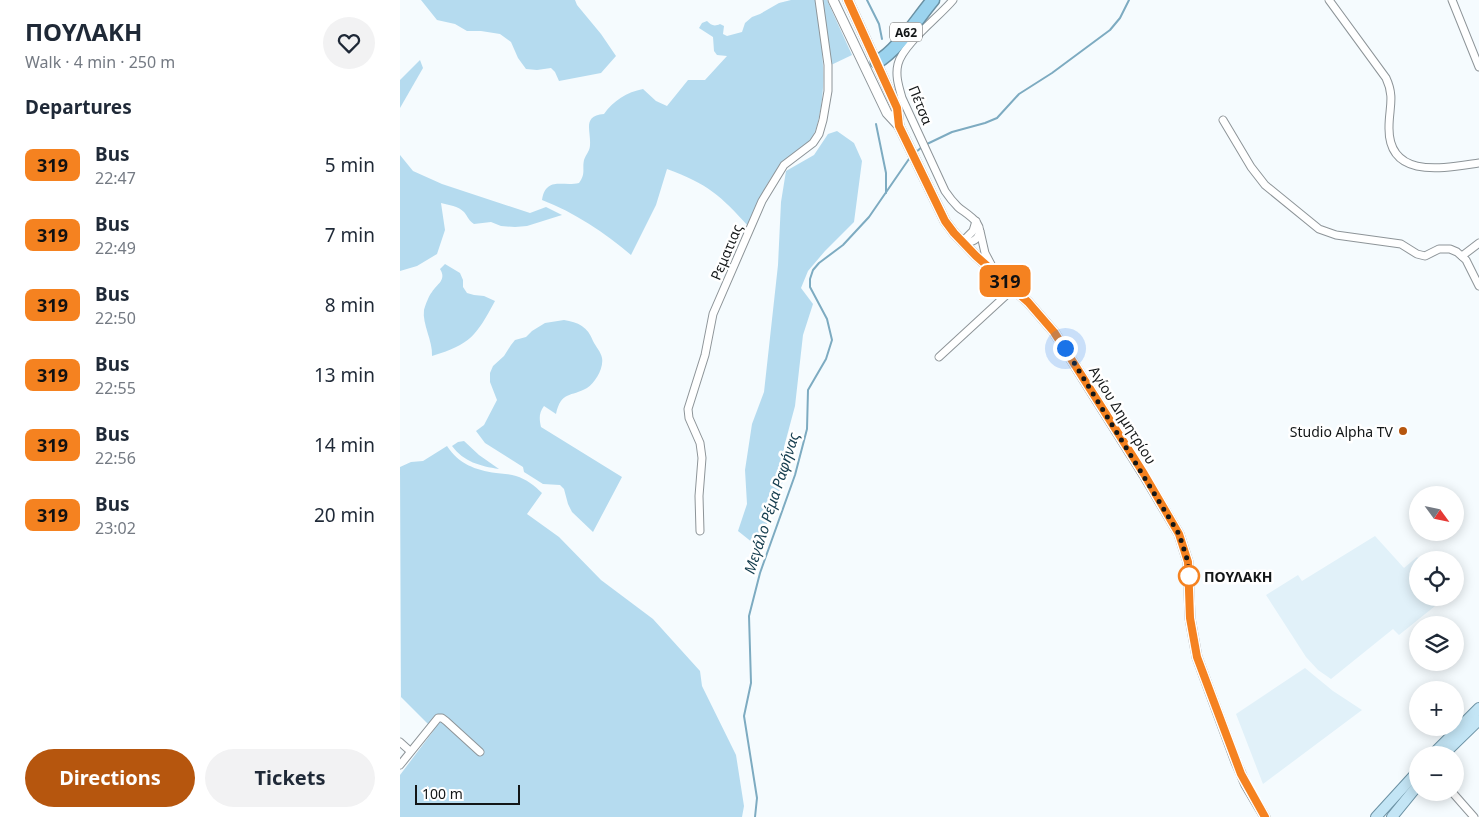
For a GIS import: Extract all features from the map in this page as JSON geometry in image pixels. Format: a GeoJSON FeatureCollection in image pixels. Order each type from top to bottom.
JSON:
{"type":"FeatureCollection","features":[{"type":"Feature","properties":{"kind":"highway","name":"Α62"},"geometry":{"type":"LineString","coordinates":[[877,62],[894,47],[933,0]]}},
{"type":"Feature","properties":{"kind":"main road","name":"Πέτσα"},"geometry":{"type":"LineString","coordinates":[[833,0],[887,113],[899,126],[945,221],[962,242],[995,273]]}},
{"type":"Feature","properties":{"kind":"main road","name":"Πέτσα"},"geometry":{"type":"LineString","coordinates":[[848,0],[897,108],[899,126]]}},
{"type":"Feature","properties":{"kind":"main road"},"geometry":{"type":"LineString","coordinates":[[864,67],[877,62]]}},
{"type":"Feature","properties":{"kind":"main road","name":"Αγίου Δημητρίου"},"geometry":{"type":"LineString","coordinates":[[995,273],[1014,288],[1042,316],[1054,332],[1144,474],[1179,534],[1188,562],[1190,618],[1197,657],[1239,770],[1265,817]]}},
{"type":"Feature","properties":{"kind":"main road"},"geometry":{"type":"LineString","coordinates":[[1441,746],[1479,708]]}},
{"type":"Feature","properties":{"kind":"main road"},"geometry":{"type":"LineString","coordinates":[[1453,746],[1479,720]]}},
{"type":"Feature","properties":{"kind":"main road"},"geometry":{"type":"LineString","coordinates":[[1376,817],[1409,781]]}},
{"type":"Feature","properties":{"kind":"main road"},"geometry":{"type":"LineString","coordinates":[[1392,817],[1409,796]]}},
{"type":"Feature","properties":{"kind":"street","name":"Ρεματιας"},"geometry":{"type":"LineString","coordinates":[[700,531],[701,451],[688,409],[706,355],[713,314],[762,201],[784,165],[810,147],[821,127],[829,80],[819,0]]}},
{"type":"Feature","properties":{"kind":"street","name":"Πέτσα"},"geometry":{"type":"LineString","coordinates":[[953,0],[901,55],[897,73],[898,85],[912,122],[946,191],[958,207],[978,224]]}},
{"type":"Feature","properties":{"kind":"street"},"geometry":{"type":"LineString","coordinates":[[1329,0],[1386,78],[1391,88],[1389,128],[1391,145],[1400,161],[1412,166],[1428,168],[1479,163]]}},
{"type":"Feature","properties":{"kind":"street"},"geometry":{"type":"LineString","coordinates":[[1452,0],[1479,67]]}},
{"type":"Feature","properties":{"kind":"street"},"geometry":{"type":"LineString","coordinates":[[1223,120],[1246,160],[1265,185],[1319,229],[1336,235],[1401,244],[1417,254],[1425,256],[1439,249],[1446,248],[1457,252],[1466,260],[1479,286]]}},
{"type":"Feature","properties":{"kind":"street"},"geometry":{"type":"LineString","coordinates":[[962,242],[978,224]]}},
{"type":"Feature","properties":{"kind":"street"},"geometry":{"type":"LineString","coordinates":[[978,224],[985,253],[995,273]]}},
{"type":"Feature","properties":{"kind":"street"},"geometry":{"type":"LineString","coordinates":[[1462,256],[1479,243]]}},
{"type":"Feature","properties":{"kind":"street"},"geometry":{"type":"LineString","coordinates":[[939,357],[1014,288]]}},
{"type":"Feature","properties":{"kind":"street"},"geometry":{"type":"LineString","coordinates":[[400,766],[438,718],[442,718],[480,752]]}},
{"type":"Feature","properties":{"kind":"street"},"geometry":{"type":"LineString","coordinates":[[400,742],[410,751]]}},
{"type":"Feature","properties":{"kind":"street"},"geometry":{"type":"LineString","coordinates":[[1460,801],[1474,817]]}},
{"type":"Feature","properties":{"kind":"shaded area"},"geometry":{"type":"Polygon","coordinates":[[[421,0],[575,0],[616,56],[601,73],[559,81],[551,68],[526,69],[518,58],[511,42],[500,34],[467,31],[455,24],[437,20],[421,0]]]}},
{"type":"Feature","properties":{"kind":"shaded area"},"geometry":{"type":"Polygon","coordinates":[[[791,0],[815,0],[823,73],[822,102],[813,136],[801,150],[780,167],[765,187],[749,227],[712,192],[693,180],[667,169],[656,205],[631,255],[589,224],[542,200],[547,188],[551,185],[579,183],[581,180],[584,160],[590,147],[589,125],[593,118],[604,114],[616,101],[626,95],[643,89],[656,101],[667,106],[688,80],[705,80],[727,56],[717,55],[714,51],[713,37],[699,28],[702,23],[707,21],[713,25],[720,24],[724,26],[723,34],[727,36],[742,32],[745,23],[752,17],[779,3],[791,0]]]}},
{"type":"Feature","properties":{"kind":"shaded area"},"geometry":{"type":"Polygon","coordinates":[[[822,0],[827,0],[852,55],[831,65],[822,0]]]}},
{"type":"Feature","properties":{"kind":"shaded area"},"geometry":{"type":"Polygon","coordinates":[[[420,60],[423,68],[400,108],[400,80],[420,60]]]}},
{"type":"Feature","properties":{"kind":"shaded area"},"geometry":{"type":"Polygon","coordinates":[[[837,131],[854,143],[862,161],[854,222],[808,271],[801,288],[813,304],[803,335],[795,406],[784,447],[783,481],[758,547],[738,531],[747,504],[745,470],[752,424],[764,392],[778,265],[781,202],[786,171],[814,155],[828,134],[837,131]]]}},
{"type":"Feature","properties":{"kind":"shaded area"},"geometry":{"type":"Polygon","coordinates":[[[400,155],[413,171],[442,184],[530,213],[546,207],[562,215],[527,226],[501,226],[491,222],[474,224],[462,210],[441,203],[445,230],[437,254],[417,266],[400,271],[400,155]]]}},
{"type":"Feature","properties":{"kind":"shaded area"},"geometry":{"type":"Polygon","coordinates":[[[445,264],[460,273],[463,287],[467,293],[484,296],[495,301],[483,323],[471,337],[456,347],[432,356],[424,310],[434,289],[441,282],[442,273],[440,269],[445,264]]]}},
{"type":"Feature","properties":{"kind":"shaded area"},"geometry":{"type":"Polygon","coordinates":[[[564,320],[578,324],[588,332],[601,356],[602,366],[596,379],[590,386],[564,398],[556,414],[544,406],[540,413],[540,421],[541,427],[622,477],[593,532],[572,512],[564,489],[560,485],[543,484],[524,472],[523,467],[485,443],[476,431],[484,425],[497,400],[490,382],[490,373],[493,366],[504,356],[515,340],[526,337],[545,323],[564,320]]]}},
{"type":"Feature","properties":{"kind":"shaded area"},"geometry":{"type":"Polygon","coordinates":[[[464,441],[479,455],[499,469],[479,465],[467,460],[452,446],[464,441]]]}},
{"type":"Feature","properties":{"kind":"shaded area"},"geometry":{"type":"Polygon","coordinates":[[[447,446],[462,462],[468,465],[481,470],[520,477],[539,490],[542,493],[527,514],[559,537],[601,580],[653,619],[700,671],[702,686],[736,755],[744,806],[742,817],[400,817],[400,775],[434,730],[401,697],[400,467],[411,462],[423,461],[447,446]]]}},
{"type":"Feature","properties":{"kind":"shaded area"},"geometry":{"type":"Polygon","coordinates":[[[1375,536],[1404,568],[1409,564],[1409,606],[1435,606],[1423,616],[1409,616],[1409,627],[1399,635],[1393,629],[1331,679],[1318,670],[1306,657],[1266,595],[1298,575],[1302,581],[1375,536]]]}},
{"type":"Feature","properties":{"kind":"shaded area"},"geometry":{"type":"Polygon","coordinates":[[[1305,668],[1333,691],[1362,710],[1263,784],[1236,714],[1305,668]]]}},
{"type":"Feature","properties":{"kind":"waterway"},"geometry":{"type":"LineString","coordinates":[[867,0],[879,24],[882,39]]}},
{"type":"Feature","properties":{"kind":"waterway","name":"Μεγάλο Ρέμα Ραφήνας"},"geometry":{"type":"LineString","coordinates":[[927,144],[952,132],[997,118],[1019,94],[1052,73],[1110,30],[1120,18],[1129,0]]}},
{"type":"Feature","properties":{"kind":"waterway"},"geometry":{"type":"LineString","coordinates":[[876,124],[886,173],[886,193]]}},
{"type":"Feature","properties":{"kind":"waterway","name":"Μεγάλο Ρέμα Ραφήνας"},"geometry":{"type":"LineString","coordinates":[[915,153],[923,146]]}},
{"type":"Feature","properties":{"kind":"waterway","name":"Μεγάλο Ρέμα Ραφήνας"},"geometry":{"type":"LineString","coordinates":[[755,817],[757,798],[744,716],[751,683],[749,616],[760,573],[795,475],[807,429],[808,390],[826,359],[832,340],[827,319],[810,287],[810,279],[813,270],[819,263],[843,245],[869,217],[911,156]]}},
{"type":"Feature","properties":{"kind":"bus line","name":"319"},"geometry":{"type":"LineString","coordinates":[[848,0],[897,108],[899,126],[945,221],[976,256],[1014,288],[1042,316],[1054,332],[1144,474],[1179,534],[1188,562],[1190,618],[1192,638],[1197,657],[1241,774],[1265,817]]}},
{"type":"Feature","properties":{"kind":"place","name":"Studio Alpha TV"},"geometry":{"type":"Point","coordinates":[1403,431]}},
{"type":"Feature","properties":{"kind":"place","name":"ΠΟΥΛΑΚΗ"},"geometry":{"type":"Point","coordinates":[1189,576]}},
{"type":"Feature","properties":{"kind":"route"},"geometry":{"type":"LineString","coordinates":[[1065,348],[1172,521],[1184,548],[1189,576]]}}]}
